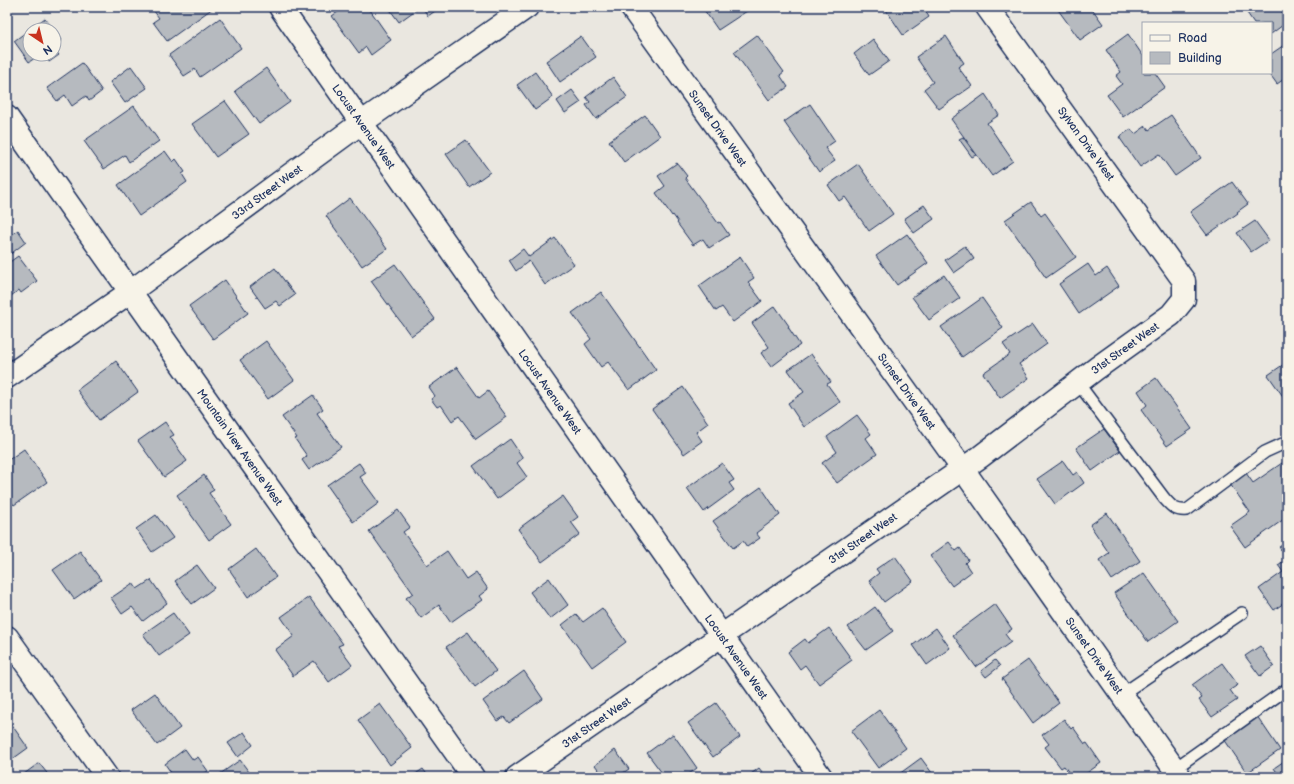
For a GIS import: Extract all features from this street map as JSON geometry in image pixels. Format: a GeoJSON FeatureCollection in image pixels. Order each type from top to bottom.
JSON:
{"type":"FeatureCollection","features":[{"type":"Feature","properties":{"kind":"street","name":"Locust Avenue West"},"geometry":{"type":"LineString","coordinates":[[280,7],[821,777]]}},
{"type":"Feature","properties":{"kind":"street","name":"33rd Street West"},"geometry":{"type":"LineString","coordinates":[[7,377],[130,292],[361,123],[527,7]]}},
{"type":"Feature","properties":{"kind":"street","name":"Sunset Drive West"},"geometry":{"type":"LineString","coordinates":[[631,7],[962,468],[1177,773]]}},
{"type":"Feature","properties":{"kind":"street","name":"Sylvan Drive West"},"geometry":{"type":"LineString","coordinates":[[987,7],[1184,281]]}},
{"type":"Feature","properties":{"kind":"street","name":"Mountain View Avenue West"},"geometry":{"type":"LineString","coordinates":[[7,117],[473,777]]}},
{"type":"Feature","properties":{"kind":"street","name":"31st Street West"},"geometry":{"type":"LineString","coordinates":[[517,777],[980,457],[1171,315],[1184,299],[1184,281]]}},
{"type":"Feature","properties":{"kind":"street"},"geometry":{"type":"LineString","coordinates":[[7,638],[107,777]]}},
{"type":"Feature","properties":{"kind":"lane"},"geometry":{"type":"LineString","coordinates":[[1078,383],[1164,498],[1171,506],[1179,511],[1187,510],[1265,452],[1287,442]]}},
{"type":"Feature","properties":{"kind":"lane"},"geometry":{"type":"LineString","coordinates":[[1122,694],[1242,613]]}},
{"type":"Feature","properties":{"kind":"lane"},"geometry":{"type":"LineString","coordinates":[[1177,773],[1287,688]]}},
{"type":"Feature","properties":{"kind":"building"},"geometry":{"type":"Polygon","coordinates":[[[151,7],[213,8],[167,41],[153,22],[159,18],[151,7]]]}},
{"type":"Feature","properties":{"kind":"building"},"geometry":{"type":"Polygon","coordinates":[[[345,7],[368,7],[391,40],[371,55],[366,47],[359,53],[332,16],[345,7]]]}},
{"type":"Feature","properties":{"kind":"building"},"geometry":{"type":"Polygon","coordinates":[[[388,7],[415,7],[417,9],[399,22],[388,7]]]}},
{"type":"Feature","properties":{"kind":"building"},"geometry":{"type":"Polygon","coordinates":[[[422,7],[441,7],[428,16],[422,7]]]}},
{"type":"Feature","properties":{"kind":"building"},"geometry":{"type":"Polygon","coordinates":[[[702,7],[744,7],[747,11],[718,30],[702,7]]]}},
{"type":"Feature","properties":{"kind":"building"},"geometry":{"type":"Polygon","coordinates":[[[884,7],[923,7],[929,17],[903,35],[884,7]]]}},
{"type":"Feature","properties":{"kind":"building"},"geometry":{"type":"Polygon","coordinates":[[[1056,7],[1091,7],[1103,24],[1080,40],[1056,7]]]}},
{"type":"Feature","properties":{"kind":"building"},"geometry":{"type":"Polygon","coordinates":[[[1243,7],[1280,7],[1287,16],[1287,22],[1272,33],[1272,22],[1253,22],[1243,7]]]}},
{"type":"Feature","properties":{"kind":"building"},"geometry":{"type":"Polygon","coordinates":[[[45,18],[48,22],[40,22],[45,18]]]}},
{"type":"Feature","properties":{"kind":"building"},"geometry":{"type":"Polygon","coordinates":[[[220,18],[241,48],[200,77],[195,69],[184,76],[169,55],[220,18]]]}},
{"type":"Feature","properties":{"kind":"building"},"geometry":{"type":"Polygon","coordinates":[[[1128,34],[1142,55],[1142,74],[1156,74],[1165,87],[1123,117],[1107,95],[1122,84],[1116,76],[1121,72],[1106,50],[1128,34]]]}},
{"type":"Feature","properties":{"kind":"building"},"geometry":{"type":"Polygon","coordinates":[[[22,35],[22,52],[14,41],[22,35]]]}},
{"type":"Feature","properties":{"kind":"building"},"geometry":{"type":"Polygon","coordinates":[[[757,35],[784,72],[780,75],[788,87],[769,100],[734,52],[757,35]]]}},
{"type":"Feature","properties":{"kind":"building"},"geometry":{"type":"Polygon","coordinates":[[[581,36],[596,57],[560,82],[546,61],[581,36]]]}},
{"type":"Feature","properties":{"kind":"building"},"geometry":{"type":"Polygon","coordinates":[[[946,36],[964,63],[958,67],[972,86],[939,109],[924,89],[933,82],[916,57],[946,36]]]}},
{"type":"Feature","properties":{"kind":"building"},"geometry":{"type":"Polygon","coordinates":[[[873,39],[889,61],[869,75],[854,54],[873,39]]]}},
{"type":"Feature","properties":{"kind":"building"},"geometry":{"type":"Polygon","coordinates":[[[1287,43],[1287,77],[1277,84],[1270,74],[1272,74],[1272,53],[1287,43]]]}},
{"type":"Feature","properties":{"kind":"building"},"geometry":{"type":"Polygon","coordinates":[[[82,63],[102,91],[89,101],[86,96],[72,106],[65,95],[57,101],[47,88],[82,63]]]}},
{"type":"Feature","properties":{"kind":"building"},"geometry":{"type":"Polygon","coordinates":[[[131,66],[147,88],[125,103],[110,82],[131,66]]]}},
{"type":"Feature","properties":{"kind":"building"},"geometry":{"type":"Polygon","coordinates":[[[266,68],[290,102],[259,124],[235,91],[266,68]]]}},
{"type":"Feature","properties":{"kind":"building"},"geometry":{"type":"Polygon","coordinates":[[[535,72],[553,97],[535,110],[517,85],[535,72]]]}},
{"type":"Feature","properties":{"kind":"building"},"geometry":{"type":"Polygon","coordinates":[[[613,77],[627,97],[596,119],[586,105],[590,102],[586,97],[613,77]]]}},
{"type":"Feature","properties":{"kind":"building"},"geometry":{"type":"Polygon","coordinates":[[[572,90],[581,102],[565,113],[557,101],[572,90]]]}},
{"type":"Feature","properties":{"kind":"building"},"geometry":{"type":"Polygon","coordinates":[[[985,94],[999,115],[987,123],[1013,161],[992,176],[951,119],[985,94]]]}},
{"type":"Feature","properties":{"kind":"building"},"geometry":{"type":"Polygon","coordinates":[[[225,101],[249,134],[216,157],[192,124],[225,101]]]}},
{"type":"Feature","properties":{"kind":"building"},"geometry":{"type":"Polygon","coordinates":[[[810,104],[835,141],[825,148],[835,161],[819,172],[784,122],[810,104]]]}},
{"type":"Feature","properties":{"kind":"building"},"geometry":{"type":"Polygon","coordinates":[[[134,106],[159,141],[129,162],[125,155],[104,169],[84,141],[134,106]]]}},
{"type":"Feature","properties":{"kind":"building"},"geometry":{"type":"Polygon","coordinates":[[[645,115],[660,136],[624,162],[609,141],[645,115]]]}},
{"type":"Feature","properties":{"kind":"building"},"geometry":{"type":"Polygon","coordinates":[[[1171,115],[1201,158],[1175,176],[1159,154],[1140,167],[1119,137],[1131,129],[1135,134],[1146,126],[1149,130],[1171,115]]]}},
{"type":"Feature","properties":{"kind":"building"},"geometry":{"type":"Polygon","coordinates":[[[963,137],[976,155],[972,157],[959,139],[963,137]]]}},
{"type":"Feature","properties":{"kind":"building"},"geometry":{"type":"Polygon","coordinates":[[[466,140],[490,172],[469,187],[446,154],[466,140]]]}},
{"type":"Feature","properties":{"kind":"building"},"geometry":{"type":"Polygon","coordinates":[[[165,151],[173,162],[176,159],[185,172],[182,174],[187,182],[139,216],[118,185],[165,151]]]}},
{"type":"Feature","properties":{"kind":"building"},"geometry":{"type":"Polygon","coordinates":[[[677,163],[687,176],[685,178],[718,223],[720,222],[729,235],[709,248],[703,239],[693,245],[656,193],[665,186],[658,176],[677,163]]]}},
{"type":"Feature","properties":{"kind":"building"},"geometry":{"type":"Polygon","coordinates":[[[858,164],[893,214],[869,231],[845,197],[839,201],[828,185],[858,164]]]}},
{"type":"Feature","properties":{"kind":"building"},"geometry":{"type":"Polygon","coordinates":[[[1232,182],[1248,204],[1207,235],[1190,212],[1232,182]]]}},
{"type":"Feature","properties":{"kind":"building"},"geometry":{"type":"Polygon","coordinates":[[[350,198],[387,249],[362,266],[326,216],[350,198]]]}},
{"type":"Feature","properties":{"kind":"building"},"geometry":{"type":"Polygon","coordinates":[[[1031,202],[1041,216],[1045,213],[1076,257],[1046,278],[1005,220],[1031,202]]]}},
{"type":"Feature","properties":{"kind":"building"},"geometry":{"type":"Polygon","coordinates":[[[924,205],[934,219],[914,233],[904,219],[924,205]]]}},
{"type":"Feature","properties":{"kind":"building"},"geometry":{"type":"Polygon","coordinates":[[[1255,221],[1269,240],[1251,252],[1237,233],[1255,221]]]}},
{"type":"Feature","properties":{"kind":"building"},"geometry":{"type":"Polygon","coordinates":[[[18,230],[26,242],[8,256],[7,238],[18,230]]]}},
{"type":"Feature","properties":{"kind":"building"},"geometry":{"type":"Polygon","coordinates":[[[907,234],[928,263],[897,285],[876,256],[907,234]]]}},
{"type":"Feature","properties":{"kind":"building"},"geometry":{"type":"Polygon","coordinates":[[[555,238],[574,264],[545,285],[529,261],[516,271],[509,260],[523,249],[529,257],[555,238]]]}},
{"type":"Feature","properties":{"kind":"building"},"geometry":{"type":"Polygon","coordinates":[[[965,246],[974,259],[954,273],[945,260],[965,246]]]}},
{"type":"Feature","properties":{"kind":"building"},"geometry":{"type":"Polygon","coordinates":[[[18,256],[37,281],[21,293],[19,290],[7,299],[7,264],[18,256]]]}},
{"type":"Feature","properties":{"kind":"building"},"geometry":{"type":"Polygon","coordinates":[[[740,257],[754,278],[748,282],[762,301],[733,322],[722,307],[716,311],[699,286],[740,257]]]}},
{"type":"Feature","properties":{"kind":"building"},"geometry":{"type":"Polygon","coordinates":[[[395,264],[435,319],[411,336],[371,281],[395,264]]]}},
{"type":"Feature","properties":{"kind":"building"},"geometry":{"type":"Polygon","coordinates":[[[1088,264],[1096,276],[1107,268],[1119,286],[1079,314],[1059,284],[1088,264]]]}},
{"type":"Feature","properties":{"kind":"building"},"geometry":{"type":"Polygon","coordinates":[[[275,268],[295,295],[280,306],[276,301],[265,308],[250,287],[275,268]]]}},
{"type":"Feature","properties":{"kind":"building"},"geometry":{"type":"Polygon","coordinates":[[[944,275],[960,298],[929,320],[912,297],[944,275]]]}},
{"type":"Feature","properties":{"kind":"building"},"geometry":{"type":"Polygon","coordinates":[[[225,280],[248,313],[213,339],[189,306],[225,280]]]}},
{"type":"Feature","properties":{"kind":"building"},"geometry":{"type":"Polygon","coordinates":[[[601,292],[656,370],[629,390],[608,362],[601,367],[585,344],[591,339],[572,313],[601,292]]]}},
{"type":"Feature","properties":{"kind":"building"},"geometry":{"type":"Polygon","coordinates":[[[982,298],[1003,328],[962,357],[941,327],[982,298]]]}},
{"type":"Feature","properties":{"kind":"building"},"geometry":{"type":"Polygon","coordinates":[[[775,306],[800,345],[771,367],[761,353],[769,347],[752,323],[775,306]]]}},
{"type":"Feature","properties":{"kind":"building"},"geometry":{"type":"Polygon","coordinates":[[[1033,324],[1047,344],[1019,364],[1029,378],[1000,398],[983,373],[1010,354],[1003,344],[1033,324]]]}},
{"type":"Feature","properties":{"kind":"building"},"geometry":{"type":"Polygon","coordinates":[[[266,341],[294,380],[268,399],[240,360],[266,341]]]}},
{"type":"Feature","properties":{"kind":"building"},"geometry":{"type":"Polygon","coordinates":[[[811,354],[831,382],[827,384],[840,402],[804,427],[788,403],[804,392],[788,370],[811,354]]]}},
{"type":"Feature","properties":{"kind":"building"},"geometry":{"type":"Polygon","coordinates":[[[116,361],[138,392],[99,420],[77,390],[116,361]]]}},
{"type":"Feature","properties":{"kind":"building"},"geometry":{"type":"Polygon","coordinates":[[[1287,362],[1287,402],[1268,375],[1287,362]]]}},
{"type":"Feature","properties":{"kind":"building"},"geometry":{"type":"Polygon","coordinates":[[[457,367],[479,398],[488,391],[507,417],[476,439],[459,416],[452,421],[441,405],[437,407],[431,399],[435,396],[429,387],[457,367]]]}},
{"type":"Feature","properties":{"kind":"building"},"geometry":{"type":"Polygon","coordinates":[[[1156,378],[1192,429],[1167,446],[1141,410],[1147,405],[1138,391],[1156,378]]]}},
{"type":"Feature","properties":{"kind":"building"},"geometry":{"type":"Polygon","coordinates":[[[683,387],[708,423],[696,432],[702,441],[684,454],[652,409],[683,387]]]}},
{"type":"Feature","properties":{"kind":"building"},"geometry":{"type":"Polygon","coordinates":[[[313,395],[323,409],[317,413],[341,447],[309,470],[302,460],[307,456],[295,439],[297,438],[282,417],[313,395]]]}},
{"type":"Feature","properties":{"kind":"building"},"geometry":{"type":"Polygon","coordinates":[[[857,415],[871,434],[866,438],[877,454],[837,483],[822,463],[837,452],[827,437],[857,415]]]}},
{"type":"Feature","properties":{"kind":"building"},"geometry":{"type":"Polygon","coordinates":[[[165,422],[174,435],[170,437],[187,461],[164,477],[138,441],[165,422]]]}},
{"type":"Feature","properties":{"kind":"building"},"geometry":{"type":"Polygon","coordinates":[[[1104,429],[1120,451],[1092,471],[1076,448],[1104,429]]]}},
{"type":"Feature","properties":{"kind":"building"},"geometry":{"type":"Polygon","coordinates":[[[510,439],[523,458],[517,463],[527,477],[497,499],[473,466],[510,439]]]}},
{"type":"Feature","properties":{"kind":"building"},"geometry":{"type":"Polygon","coordinates":[[[24,449],[47,482],[14,505],[7,497],[7,461],[24,449]]]}},
{"type":"Feature","properties":{"kind":"building"},"geometry":{"type":"Polygon","coordinates":[[[1063,461],[1073,475],[1077,472],[1084,483],[1055,504],[1037,479],[1063,461]]]}},
{"type":"Feature","properties":{"kind":"building"},"geometry":{"type":"Polygon","coordinates":[[[359,463],[366,473],[360,477],[379,503],[353,522],[327,485],[359,463]]]}},
{"type":"Feature","properties":{"kind":"building"},"geometry":{"type":"Polygon","coordinates":[[[722,463],[734,480],[729,483],[734,490],[704,512],[687,488],[722,463]]]}},
{"type":"Feature","properties":{"kind":"building"},"geometry":{"type":"Polygon","coordinates":[[[1282,463],[1287,470],[1287,517],[1245,547],[1230,526],[1250,512],[1230,484],[1246,473],[1253,483],[1282,463]]]}},
{"type":"Feature","properties":{"kind":"building"},"geometry":{"type":"Polygon","coordinates":[[[204,475],[214,490],[209,493],[231,524],[209,540],[177,495],[204,475]]]}},
{"type":"Feature","properties":{"kind":"building"},"geometry":{"type":"Polygon","coordinates":[[[761,487],[780,515],[756,533],[760,538],[747,547],[743,541],[733,548],[713,521],[761,487]]]}},
{"type":"Feature","properties":{"kind":"building"},"geometry":{"type":"Polygon","coordinates":[[[563,496],[578,517],[571,522],[580,534],[542,562],[518,529],[563,496]]]}},
{"type":"Feature","properties":{"kind":"building"},"geometry":{"type":"Polygon","coordinates":[[[398,510],[410,527],[403,532],[427,565],[447,551],[466,579],[476,572],[488,589],[479,596],[482,600],[451,622],[439,605],[421,618],[406,598],[413,593],[369,531],[398,510]]]}},
{"type":"Feature","properties":{"kind":"building"},"geometry":{"type":"Polygon","coordinates":[[[1107,513],[1140,561],[1112,580],[1099,560],[1109,553],[1090,525],[1107,513]]]}},
{"type":"Feature","properties":{"kind":"building"},"geometry":{"type":"Polygon","coordinates":[[[156,515],[173,538],[152,552],[136,529],[156,515]]]}},
{"type":"Feature","properties":{"kind":"building"},"geometry":{"type":"Polygon","coordinates":[[[949,542],[956,551],[960,548],[968,560],[965,563],[971,572],[952,586],[930,556],[949,542]]]}},
{"type":"Feature","properties":{"kind":"building"},"geometry":{"type":"Polygon","coordinates":[[[1287,542],[1287,558],[1279,547],[1287,542]]]}},
{"type":"Feature","properties":{"kind":"building"},"geometry":{"type":"Polygon","coordinates":[[[256,549],[276,577],[248,597],[229,569],[256,549]]]}},
{"type":"Feature","properties":{"kind":"building"},"geometry":{"type":"Polygon","coordinates":[[[80,551],[101,580],[74,599],[53,570],[80,551]]]}},
{"type":"Feature","properties":{"kind":"building"},"geometry":{"type":"Polygon","coordinates":[[[895,556],[913,581],[884,602],[869,581],[879,573],[876,569],[895,556]]]}},
{"type":"Feature","properties":{"kind":"building"},"geometry":{"type":"Polygon","coordinates":[[[1287,559],[1287,601],[1274,610],[1259,589],[1283,572],[1278,565],[1287,559]]]}},
{"type":"Feature","properties":{"kind":"building"},"geometry":{"type":"Polygon","coordinates":[[[197,565],[214,588],[192,604],[175,581],[197,565]]]}},
{"type":"Feature","properties":{"kind":"building"},"geometry":{"type":"Polygon","coordinates":[[[1144,573],[1178,621],[1148,642],[1114,593],[1144,573]]]}},
{"type":"Feature","properties":{"kind":"building"},"geometry":{"type":"Polygon","coordinates":[[[549,578],[568,605],[550,619],[530,592],[549,578]]]}},
{"type":"Feature","properties":{"kind":"building"},"geometry":{"type":"Polygon","coordinates":[[[151,580],[167,603],[143,621],[132,607],[122,614],[111,598],[133,583],[137,589],[151,580]]]}},
{"type":"Feature","properties":{"kind":"building"},"geometry":{"type":"Polygon","coordinates":[[[309,597],[343,644],[338,646],[352,665],[329,682],[314,661],[293,676],[275,650],[294,636],[281,617],[309,597]]]}},
{"type":"Feature","properties":{"kind":"building"},"geometry":{"type":"Polygon","coordinates":[[[995,604],[1012,629],[1005,634],[1011,642],[976,667],[953,635],[995,604]]]}},
{"type":"Feature","properties":{"kind":"building"},"geometry":{"type":"Polygon","coordinates":[[[875,607],[893,631],[866,650],[848,627],[875,607]]]}},
{"type":"Feature","properties":{"kind":"building"},"geometry":{"type":"Polygon","coordinates":[[[602,608],[626,642],[592,667],[562,625],[576,614],[583,622],[602,608]]]}},
{"type":"Feature","properties":{"kind":"building"},"geometry":{"type":"Polygon","coordinates":[[[173,613],[189,635],[159,656],[143,634],[173,613]]]}},
{"type":"Feature","properties":{"kind":"building"},"geometry":{"type":"Polygon","coordinates":[[[829,628],[852,660],[819,684],[805,665],[800,669],[788,652],[805,639],[808,643],[829,628]]]}},
{"type":"Feature","properties":{"kind":"building"},"geometry":{"type":"Polygon","coordinates":[[[936,628],[950,648],[927,665],[913,645],[936,628]]]}},
{"type":"Feature","properties":{"kind":"building"},"geometry":{"type":"Polygon","coordinates":[[[468,632],[496,671],[475,687],[446,647],[468,632]]]}},
{"type":"Feature","properties":{"kind":"building"},"geometry":{"type":"Polygon","coordinates":[[[1260,646],[1274,666],[1260,676],[1245,656],[1260,646]]]}},
{"type":"Feature","properties":{"kind":"building"},"geometry":{"type":"Polygon","coordinates":[[[995,660],[1000,666],[986,677],[981,671],[995,660]]]}},
{"type":"Feature","properties":{"kind":"building"},"geometry":{"type":"Polygon","coordinates":[[[1028,660],[1059,703],[1033,723],[1002,679],[1028,660]]]}},
{"type":"Feature","properties":{"kind":"building"},"geometry":{"type":"Polygon","coordinates":[[[1222,663],[1238,685],[1230,690],[1237,700],[1212,717],[1199,700],[1202,698],[1192,685],[1222,663]]]}},
{"type":"Feature","properties":{"kind":"building"},"geometry":{"type":"Polygon","coordinates":[[[524,671],[543,699],[509,723],[504,717],[497,721],[483,701],[524,671]]]}},
{"type":"Feature","properties":{"kind":"building"},"geometry":{"type":"Polygon","coordinates":[[[155,693],[180,728],[157,745],[131,710],[155,693]]]}},
{"type":"Feature","properties":{"kind":"building"},"geometry":{"type":"Polygon","coordinates":[[[716,703],[740,737],[713,757],[688,723],[716,703]]]}},
{"type":"Feature","properties":{"kind":"building"},"geometry":{"type":"Polygon","coordinates":[[[380,704],[412,748],[390,765],[358,720],[380,704]]]}},
{"type":"Feature","properties":{"kind":"building"},"geometry":{"type":"Polygon","coordinates":[[[879,710],[906,748],[878,768],[851,731],[879,710]]]}},
{"type":"Feature","properties":{"kind":"building"},"geometry":{"type":"Polygon","coordinates":[[[1257,716],[1280,750],[1247,773],[1224,739],[1257,716]]]}},
{"type":"Feature","properties":{"kind":"building"},"geometry":{"type":"Polygon","coordinates":[[[1064,719],[1071,729],[1073,727],[1085,744],[1087,743],[1101,763],[1081,777],[1072,777],[1064,766],[1061,768],[1045,747],[1049,744],[1042,735],[1064,719]]]}},
{"type":"Feature","properties":{"kind":"building"},"geometry":{"type":"Polygon","coordinates":[[[9,721],[28,748],[10,761],[7,756],[7,722],[9,721]]]}},
{"type":"Feature","properties":{"kind":"building"},"geometry":{"type":"Polygon","coordinates":[[[244,732],[253,745],[238,757],[228,743],[244,732]]]}},
{"type":"Feature","properties":{"kind":"building"},"geometry":{"type":"Polygon","coordinates":[[[673,734],[697,768],[685,777],[665,777],[647,753],[673,734]]]}},
{"type":"Feature","properties":{"kind":"building"},"geometry":{"type":"Polygon","coordinates":[[[185,749],[193,760],[198,757],[208,771],[199,777],[174,777],[165,764],[185,749]]]}},
{"type":"Feature","properties":{"kind":"building"},"geometry":{"type":"Polygon","coordinates":[[[615,750],[629,769],[617,777],[604,777],[595,765],[615,750]]]}},
{"type":"Feature","properties":{"kind":"building"},"geometry":{"type":"Polygon","coordinates":[[[921,758],[935,777],[895,777],[921,758]]]}},
{"type":"Feature","properties":{"kind":"building"},"geometry":{"type":"Polygon","coordinates":[[[1287,759],[1287,777],[1280,777],[1274,768],[1287,759]]]}},
{"type":"Feature","properties":{"kind":"building"},"geometry":{"type":"Polygon","coordinates":[[[240,760],[249,772],[243,777],[222,777],[220,774],[240,760]]]}},
{"type":"Feature","properties":{"kind":"building"},"geometry":{"type":"Polygon","coordinates":[[[39,763],[50,777],[20,777],[39,763]]]}},
{"type":"Feature","properties":{"kind":"building"},"geometry":{"type":"Polygon","coordinates":[[[759,768],[766,777],[747,777],[759,768]]]}},
{"type":"Feature","properties":{"kind":"building"},"geometry":{"type":"Polygon","coordinates":[[[423,769],[429,777],[411,777],[423,769]]]}},
{"type":"Feature","properties":{"kind":"building"},"geometry":{"type":"Polygon","coordinates":[[[1103,771],[1108,777],[1094,777],[1103,771]]]}}]}
